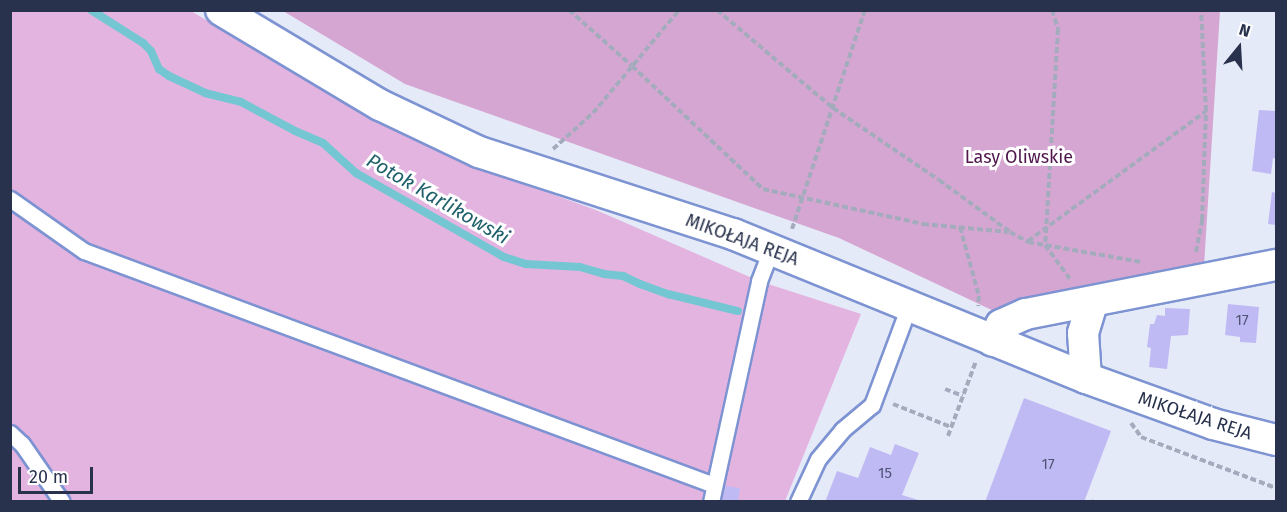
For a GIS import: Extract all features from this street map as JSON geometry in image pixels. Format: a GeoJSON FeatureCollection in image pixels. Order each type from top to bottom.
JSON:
{"type":"FeatureCollection","features":[{"type":"Feature","properties":{"kind":"street","name":"MIKOŁAJA REJA"},"geometry":{"type":"LineString","coordinates":[[221,10],[380,105],[479,152],[733,234],[1086,378],[1213,424],[1276,440]]}},
{"type":"Feature","properties":{"kind":"street"},"geometry":{"type":"LineString","coordinates":[[993,341],[1001,325],[1026,314],[1092,303],[1276,265]]}},
{"type":"Feature","properties":{"kind":"street"},"geometry":{"type":"LineString","coordinates":[[1086,378],[1083,333],[1092,303]]}},
{"type":"Feature","properties":{"kind":"lane"},"geometry":{"type":"LineString","coordinates":[[10,199],[84,250],[714,485]]}},
{"type":"Feature","properties":{"kind":"lane"},"geometry":{"type":"LineString","coordinates":[[711,501],[759,281],[778,252]]}},
{"type":"Feature","properties":{"kind":"lane"},"geometry":{"type":"LineString","coordinates":[[798,501],[818,459],[842,430],[872,405],[909,306]]}},
{"type":"Feature","properties":{"kind":"lane"},"geometry":{"type":"LineString","coordinates":[[10,433],[22,444],[62,501]]}},
{"type":"Feature","properties":{"kind":"path"},"geometry":{"type":"LineString","coordinates":[[569,10],[633,66],[763,189],[923,224],[1010,232]]}},
{"type":"Feature","properties":{"kind":"path"},"geometry":{"type":"LineString","coordinates":[[531,169],[593,112],[679,10]]}},
{"type":"Feature","properties":{"kind":"path"},"geometry":{"type":"LineString","coordinates":[[717,10],[833,108],[1010,232],[1028,242],[1144,262]]}},
{"type":"Feature","properties":{"kind":"path"},"geometry":{"type":"LineString","coordinates":[[778,252],[802,198],[865,10]]}},
{"type":"Feature","properties":{"kind":"path"},"geometry":{"type":"LineString","coordinates":[[1052,10],[1058,29],[1045,244],[1082,295],[1092,303]]}},
{"type":"Feature","properties":{"kind":"path"},"geometry":{"type":"LineString","coordinates":[[1192,281],[1202,220],[1206,111],[1201,10]]}},
{"type":"Feature","properties":{"kind":"path"},"geometry":{"type":"LineString","coordinates":[[1028,242],[1206,111]]}},
{"type":"Feature","properties":{"kind":"path"},"geometry":{"type":"LineString","coordinates":[[960,227],[979,296],[978,310]]}},
{"type":"Feature","properties":{"kind":"path"},"geometry":{"type":"LineString","coordinates":[[948,436],[974,368]]}},
{"type":"Feature","properties":{"kind":"path"},"geometry":{"type":"LineString","coordinates":[[945,389],[963,396]]}},
{"type":"Feature","properties":{"kind":"path"},"geometry":{"type":"LineString","coordinates":[[874,397],[951,427]]}},
{"type":"Feature","properties":{"kind":"path"},"geometry":{"type":"LineString","coordinates":[[1141,437],[1276,488]]}},
{"type":"Feature","properties":{"kind":"shaded area"},"geometry":{"type":"Polygon","coordinates":[[[10,11],[191,11],[335,97],[457,160],[596,210],[759,281],[861,314],[785,501],[11,501],[10,11]]]}},
{"type":"Feature","properties":{"kind":"green space","name":"Lasy Oliwskie"},"geometry":{"type":"Polygon","coordinates":[[[283,11],[1220,11],[1204,266],[996,312],[839,238],[405,84],[283,11]]]}},
{"type":"Feature","properties":{"kind":"building"},"geometry":{"type":"Polygon","coordinates":[[[1259,110],[1276,111],[1276,159],[1273,158],[1271,174],[1252,171],[1259,110]]]}},
{"type":"Feature","properties":{"kind":"building"},"geometry":{"type":"Polygon","coordinates":[[[1272,192],[1276,193],[1276,225],[1268,224],[1272,192]]]}},
{"type":"Feature","properties":{"kind":"building"},"geometry":{"type":"Polygon","coordinates":[[[1228,304],[1259,307],[1256,343],[1240,342],[1240,337],[1225,335],[1228,304]]]}},
{"type":"Feature","properties":{"kind":"building"},"geometry":{"type":"Polygon","coordinates":[[[1165,308],[1190,309],[1188,335],[1171,336],[1167,369],[1149,367],[1151,348],[1147,347],[1150,324],[1154,324],[1157,315],[1165,316],[1165,308]]]}},
{"type":"Feature","properties":{"kind":"building"},"geometry":{"type":"Polygon","coordinates":[[[1024,398],[1111,431],[1084,502],[985,502],[1024,398]]]}},
{"type":"Feature","properties":{"kind":"building"},"geometry":{"type":"Polygon","coordinates":[[[895,444],[919,453],[902,495],[925,502],[825,502],[837,471],[858,478],[870,447],[891,455],[895,444]]]}},
{"type":"Feature","properties":{"kind":"building"},"geometry":{"type":"Polygon","coordinates":[[[725,486],[740,488],[738,502],[722,502],[725,486]]]}},
{"type":"Feature","properties":{"kind":"waterway","name":"Potok Karlikowski"},"geometry":{"type":"LineString","coordinates":[[91,10],[143,43],[151,51],[159,69],[169,76],[205,93],[241,102],[323,143],[356,173],[504,257],[526,264],[580,267],[604,274],[623,276],[668,294],[738,311]]}}]}
